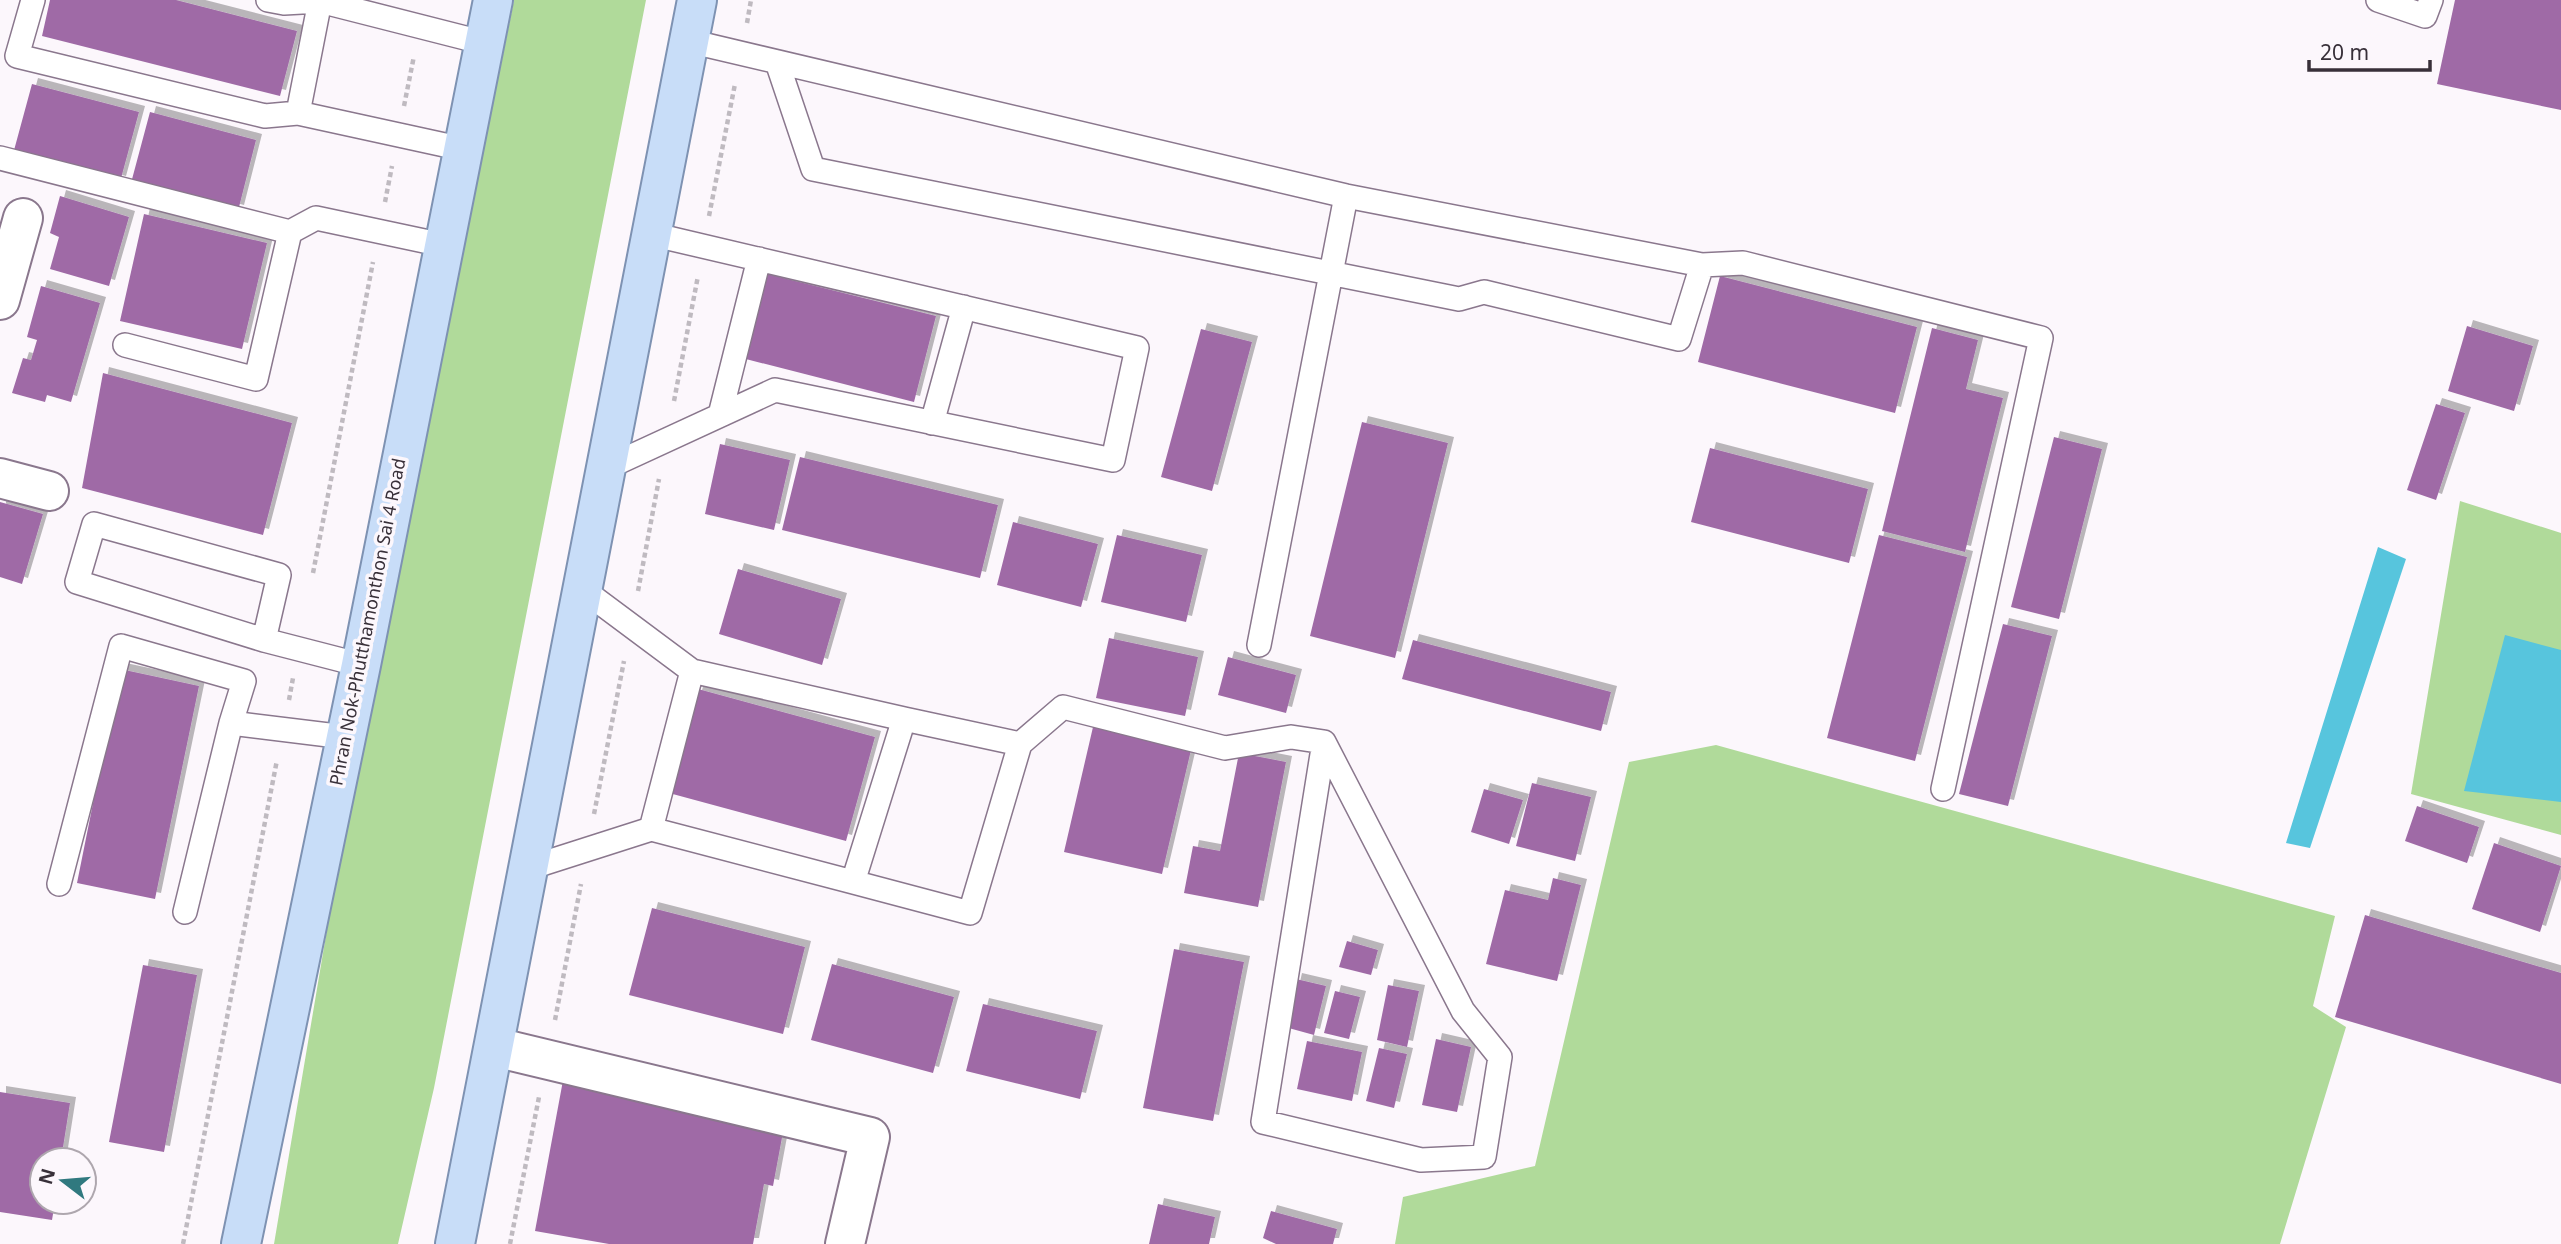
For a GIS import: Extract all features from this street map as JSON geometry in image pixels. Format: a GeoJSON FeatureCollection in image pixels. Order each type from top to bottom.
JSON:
{"type":"FeatureCollection","features":[{"type":"Feature","properties":{"kind":"main road","name":"Phran Nok-Phutthamonthon Sai 4 Road"},"geometry":{"type":"LineString","coordinates":[[242,1244],[361,665],[493,0]]}},
{"type":"Feature","properties":{"kind":"main road"},"geometry":{"type":"LineString","coordinates":[[455,1244],[697,0]]}},
{"type":"Feature","properties":{"kind":"street"},"geometry":{"type":"LineString","coordinates":[[0,300],[23,218]]}},
{"type":"Feature","properties":{"kind":"street"},"geometry":{"type":"LineString","coordinates":[[0,478],[49,491]]}},
{"type":"Feature","properties":{"kind":"street"},"geometry":{"type":"LineString","coordinates":[[495,1047],[870,1137],[845,1244]]}},
{"type":"Feature","properties":{"kind":"lane"},"geometry":{"type":"LineString","coordinates":[[33,0],[17,56],[265,116],[298,113],[463,149]]}},
{"type":"Feature","properties":{"kind":"lane"},"geometry":{"type":"LineString","coordinates":[[268,0],[284,3],[320,1],[485,43]]}},
{"type":"Feature","properties":{"kind":"lane"},"geometry":{"type":"LineString","coordinates":[[2378,0],[2425,16],[2431,0]]}},
{"type":"Feature","properties":{"kind":"lane"},"geometry":{"type":"LineString","coordinates":[[298,113],[320,1]]}},
{"type":"Feature","properties":{"kind":"lane"},"geometry":{"type":"LineString","coordinates":[[689,41],[1346,196],[1702,265],[1743,263],[2041,338],[1943,789]]}},
{"type":"Feature","properties":{"kind":"lane"},"geometry":{"type":"LineString","coordinates":[[777,62],[813,169],[1459,299],[1483,292],[1679,339],[1702,265]]}},
{"type":"Feature","properties":{"kind":"lane"},"geometry":{"type":"LineString","coordinates":[[0,158],[290,232],[316,218],[443,245]]}},
{"type":"Feature","properties":{"kind":"lane"},"geometry":{"type":"LineString","coordinates":[[1259,645],[1346,196]]}},
{"type":"Feature","properties":{"kind":"lane"},"geometry":{"type":"LineString","coordinates":[[125,345],[256,379],[290,232]]}},
{"type":"Feature","properties":{"kind":"lane"},"geometry":{"type":"LineString","coordinates":[[606,468],[775,390],[1113,460],[1137,348],[652,234]]}},
{"type":"Feature","properties":{"kind":"lane"},"geometry":{"type":"LineString","coordinates":[[720,415],[759,260]]}},
{"type":"Feature","properties":{"kind":"lane"},"geometry":{"type":"LineString","coordinates":[[932,423],[964,307]]}},
{"type":"Feature","properties":{"kind":"lane"},"geometry":{"type":"LineString","coordinates":[[264,640],[279,575],[94,524],[77,582],[264,640],[361,665]]}},
{"type":"Feature","properties":{"kind":"lane"},"geometry":{"type":"LineString","coordinates":[[582,589],[692,671],[1020,744]]}},
{"type":"Feature","properties":{"kind":"lane"},"geometry":{"type":"LineString","coordinates":[[59,884],[121,646],[244,681],[231,723],[185,912]]}},
{"type":"Feature","properties":{"kind":"lane"},"geometry":{"type":"LineString","coordinates":[[651,829],[692,671]]}},
{"type":"Feature","properties":{"kind":"lane"},"geometry":{"type":"LineString","coordinates":[[529,868],[651,829],[970,913],[1020,744],[1063,707],[1225,748],[1291,737],[1324,742]]}},
{"type":"Feature","properties":{"kind":"lane"},"geometry":{"type":"LineString","coordinates":[[853,882],[904,719]]}},
{"type":"Feature","properties":{"kind":"lane"},"geometry":{"type":"LineString","coordinates":[[231,723],[345,737]]}},
{"type":"Feature","properties":{"kind":"lane"},"geometry":{"type":"LineString","coordinates":[[1324,742],[1463,1011],[1500,1057],[1484,1157],[1421,1160],[1264,1122],[1324,742]]}},
{"type":"Feature","properties":{"kind":"green space"},"geometry":{"type":"Polygon","coordinates":[[[514,0],[646,0],[434,1088],[398,1244],[274,1244],[338,864],[514,0]]]}},
{"type":"Feature","properties":{"kind":"green space"},"geometry":{"type":"Polygon","coordinates":[[[2460,501],[2561,533],[2561,835],[2411,794],[2460,501]]]}},
{"type":"Feature","properties":{"kind":"green space"},"geometry":{"type":"Polygon","coordinates":[[[1716,745],[2335,916],[2313,1006],[2346,1027],[2280,1244],[1395,1244],[1403,1197],[1535,1166],[1629,762],[1716,745]]]}},
{"type":"Feature","properties":{"kind":"water"},"geometry":{"type":"Polygon","coordinates":[[[2378,547],[2406,559],[2310,848],[2286,843],[2378,547]]]}},
{"type":"Feature","properties":{"kind":"water"},"geometry":{"type":"Polygon","coordinates":[[[2505,635],[2561,650],[2561,802],[2464,791],[2505,635]]]}},
{"type":"Feature","properties":{"kind":"building"},"geometry":{"type":"Polygon","coordinates":[[[50,0],[176,0],[297,31],[280,96],[42,36],[50,0]]]}},
{"type":"Feature","properties":{"kind":"building"},"geometry":{"type":"Polygon","coordinates":[[[2455,0],[2561,0],[2561,110],[2437,84],[2455,0]]]}},
{"type":"Feature","properties":{"kind":"building"},"geometry":{"type":"Polygon","coordinates":[[[32,84],[139,112],[120,182],[13,154],[32,84]]]}},
{"type":"Feature","properties":{"kind":"building"},"geometry":{"type":"Polygon","coordinates":[[[150,112],[256,140],[238,211],[131,183],[150,112]]]}},
{"type":"Feature","properties":{"kind":"building"},"geometry":{"type":"Polygon","coordinates":[[[60,196],[129,217],[109,286],[50,269],[59,237],[50,233],[60,196]]]}},
{"type":"Feature","properties":{"kind":"building"},"geometry":{"type":"Polygon","coordinates":[[[144,214],[267,243],[242,349],[120,321],[144,214]]]}},
{"type":"Feature","properties":{"kind":"building"},"geometry":{"type":"Polygon","coordinates":[[[763,273],[936,316],[914,402],[742,358],[763,273]]]}},
{"type":"Feature","properties":{"kind":"building"},"geometry":{"type":"Polygon","coordinates":[[[1720,276],[1917,327],[1895,413],[1698,362],[1720,276]]]}},
{"type":"Feature","properties":{"kind":"building"},"geometry":{"type":"Polygon","coordinates":[[[41,286],[100,303],[71,402],[47,395],[45,402],[12,393],[23,358],[31,360],[37,340],[27,337],[41,286]]]}},
{"type":"Feature","properties":{"kind":"building"},"geometry":{"type":"Polygon","coordinates":[[[2467,326],[2533,346],[2514,411],[2448,391],[2467,326]]]}},
{"type":"Feature","properties":{"kind":"building"},"geometry":{"type":"Polygon","coordinates":[[[1932,328],[1978,340],[1966,389],[2003,398],[1965,552],[1882,531],[1932,328]]]}},
{"type":"Feature","properties":{"kind":"building"},"geometry":{"type":"Polygon","coordinates":[[[1201,329],[1252,342],[1212,491],[1161,477],[1201,329]]]}},
{"type":"Feature","properties":{"kind":"building"},"geometry":{"type":"Polygon","coordinates":[[[103,373],[292,423],[263,535],[82,488],[103,373]]]}},
{"type":"Feature","properties":{"kind":"building"},"geometry":{"type":"Polygon","coordinates":[[[2436,404],[2465,413],[2436,500],[2407,490],[2436,404]]]}},
{"type":"Feature","properties":{"kind":"building"},"geometry":{"type":"Polygon","coordinates":[[[1362,422],[1448,443],[1395,658],[1310,636],[1362,422]]]}},
{"type":"Feature","properties":{"kind":"building"},"geometry":{"type":"Polygon","coordinates":[[[2054,437],[2102,449],[2059,619],[2011,607],[2054,437]]]}},
{"type":"Feature","properties":{"kind":"building"},"geometry":{"type":"Polygon","coordinates":[[[720,444],[790,460],[774,530],[705,514],[720,444]]]}},
{"type":"Feature","properties":{"kind":"building"},"geometry":{"type":"Polygon","coordinates":[[[1710,448],[1868,489],[1849,563],[1691,522],[1710,448]]]}},
{"type":"Feature","properties":{"kind":"building"},"geometry":{"type":"Polygon","coordinates":[[[800,457],[998,505],[980,578],[782,530],[800,457]]]}},
{"type":"Feature","properties":{"kind":"building"},"geometry":{"type":"Polygon","coordinates":[[[0,502],[43,514],[22,584],[0,577],[0,502]]]}},
{"type":"Feature","properties":{"kind":"building"},"geometry":{"type":"Polygon","coordinates":[[[1013,522],[1098,544],[1081,607],[997,585],[1013,522]]]}},
{"type":"Feature","properties":{"kind":"building"},"geometry":{"type":"Polygon","coordinates":[[[1117,535],[1202,555],[1186,622],[1101,602],[1117,535]]]}},
{"type":"Feature","properties":{"kind":"building"},"geometry":{"type":"Polygon","coordinates":[[[1879,535],[1967,557],[1915,761],[1827,738],[1879,535]]]}},
{"type":"Feature","properties":{"kind":"building"},"geometry":{"type":"Polygon","coordinates":[[[738,569],[841,599],[822,665],[719,634],[738,569]]]}},
{"type":"Feature","properties":{"kind":"building"},"geometry":{"type":"Polygon","coordinates":[[[2003,624],[2052,636],[2008,806],[1959,794],[2003,624]]]}},
{"type":"Feature","properties":{"kind":"building"},"geometry":{"type":"Polygon","coordinates":[[[1109,638],[1198,657],[1185,716],[1096,698],[1109,638]]]}},
{"type":"Feature","properties":{"kind":"building"},"geometry":{"type":"Polygon","coordinates":[[[1413,640],[1611,692],[1601,731],[1402,679],[1413,640]]]}},
{"type":"Feature","properties":{"kind":"building"},"geometry":{"type":"Polygon","coordinates":[[[1228,657],[1296,675],[1286,713],[1218,695],[1228,657]]]}},
{"type":"Feature","properties":{"kind":"building"},"geometry":{"type":"Polygon","coordinates":[[[120,669],[199,686],[155,899],[77,883],[120,669]]]}},
{"type":"Feature","properties":{"kind":"building"},"geometry":{"type":"Polygon","coordinates":[[[698,689],[875,737],[846,841],[669,793],[698,689]]]}},
{"type":"Feature","properties":{"kind":"building"},"geometry":{"type":"Polygon","coordinates":[[[1093,727],[1191,750],[1162,874],[1064,852],[1093,727]]]}},
{"type":"Feature","properties":{"kind":"building"},"geometry":{"type":"Polygon","coordinates":[[[1239,753],[1286,762],[1258,907],[1184,893],[1193,846],[1220,851],[1239,753]]]}},
{"type":"Feature","properties":{"kind":"building"},"geometry":{"type":"Polygon","coordinates":[[[1532,783],[1591,797],[1575,861],[1516,846],[1532,783]]]}},
{"type":"Feature","properties":{"kind":"building"},"geometry":{"type":"Polygon","coordinates":[[[1484,789],[1523,800],[1509,844],[1471,832],[1484,789]]]}},
{"type":"Feature","properties":{"kind":"building"},"geometry":{"type":"Polygon","coordinates":[[[2417,806],[2479,827],[2467,863],[2405,841],[2417,806]]]}},
{"type":"Feature","properties":{"kind":"building"},"geometry":{"type":"Polygon","coordinates":[[[2494,843],[2561,866],[2540,932],[2472,909],[2494,843]]]}},
{"type":"Feature","properties":{"kind":"building"},"geometry":{"type":"Polygon","coordinates":[[[1553,878],[1581,885],[1557,981],[1486,964],[1505,890],[1548,900],[1553,878]]]}},
{"type":"Feature","properties":{"kind":"building"},"geometry":{"type":"Polygon","coordinates":[[[652,908],[805,947],[783,1034],[629,995],[652,908]]]}},
{"type":"Feature","properties":{"kind":"building"},"geometry":{"type":"Polygon","coordinates":[[[2365,915],[2561,973],[2561,1084],[2335,1017],[2365,915]]]}},
{"type":"Feature","properties":{"kind":"building"},"geometry":{"type":"Polygon","coordinates":[[[1347,941],[1378,950],[1371,975],[1339,967],[1347,941]]]}},
{"type":"Feature","properties":{"kind":"building"},"geometry":{"type":"Polygon","coordinates":[[[1174,949],[1244,962],[1213,1121],[1143,1108],[1174,949]]]}},
{"type":"Feature","properties":{"kind":"building"},"geometry":{"type":"Polygon","coordinates":[[[832,964],[954,997],[933,1073],[811,1040],[832,964]]]}},
{"type":"Feature","properties":{"kind":"building"},"geometry":{"type":"Polygon","coordinates":[[[143,965],[197,975],[164,1152],[109,1142],[143,965]]]}},
{"type":"Feature","properties":{"kind":"building"},"geometry":{"type":"Polygon","coordinates":[[[1296,979],[1326,986],[1314,1035],[1285,1027],[1296,979]]]}},
{"type":"Feature","properties":{"kind":"building"},"geometry":{"type":"Polygon","coordinates":[[[1388,985],[1419,991],[1407,1047],[1377,1040],[1388,985]]]}},
{"type":"Feature","properties":{"kind":"building"},"geometry":{"type":"Polygon","coordinates":[[[1335,991],[1360,997],[1349,1039],[1324,1033],[1335,991]]]}},
{"type":"Feature","properties":{"kind":"building"},"geometry":{"type":"Polygon","coordinates":[[[983,1004],[1097,1031],[1080,1099],[966,1071],[983,1004]]]}},
{"type":"Feature","properties":{"kind":"building"},"geometry":{"type":"Polygon","coordinates":[[[1436,1039],[1471,1047],[1457,1112],[1422,1105],[1436,1039]]]}},
{"type":"Feature","properties":{"kind":"building"},"geometry":{"type":"Polygon","coordinates":[[[1307,1041],[1362,1052],[1352,1101],[1297,1089],[1307,1041]]]}},
{"type":"Feature","properties":{"kind":"building"},"geometry":{"type":"Polygon","coordinates":[[[1379,1048],[1407,1054],[1394,1108],[1366,1101],[1379,1048]]]}},
{"type":"Feature","properties":{"kind":"building"},"geometry":{"type":"Polygon","coordinates":[[[564,1075],[786,1116],[773,1186],[764,1184],[753,1244],[609,1244],[535,1231],[564,1075]]]}},
{"type":"Feature","properties":{"kind":"building"},"geometry":{"type":"Polygon","coordinates":[[[0,1092],[70,1103],[63,1146],[28,1146],[28,1216],[53,1216],[52,1220],[0,1212],[0,1092]]]}},
{"type":"Feature","properties":{"kind":"building"},"geometry":{"type":"Polygon","coordinates":[[[1158,1204],[1215,1217],[1209,1244],[1149,1244],[1158,1204]]]}},
{"type":"Feature","properties":{"kind":"building"},"geometry":{"type":"Polygon","coordinates":[[[1271,1211],[1337,1229],[1333,1244],[1276,1244],[1263,1238],[1271,1211]]]}}]}
